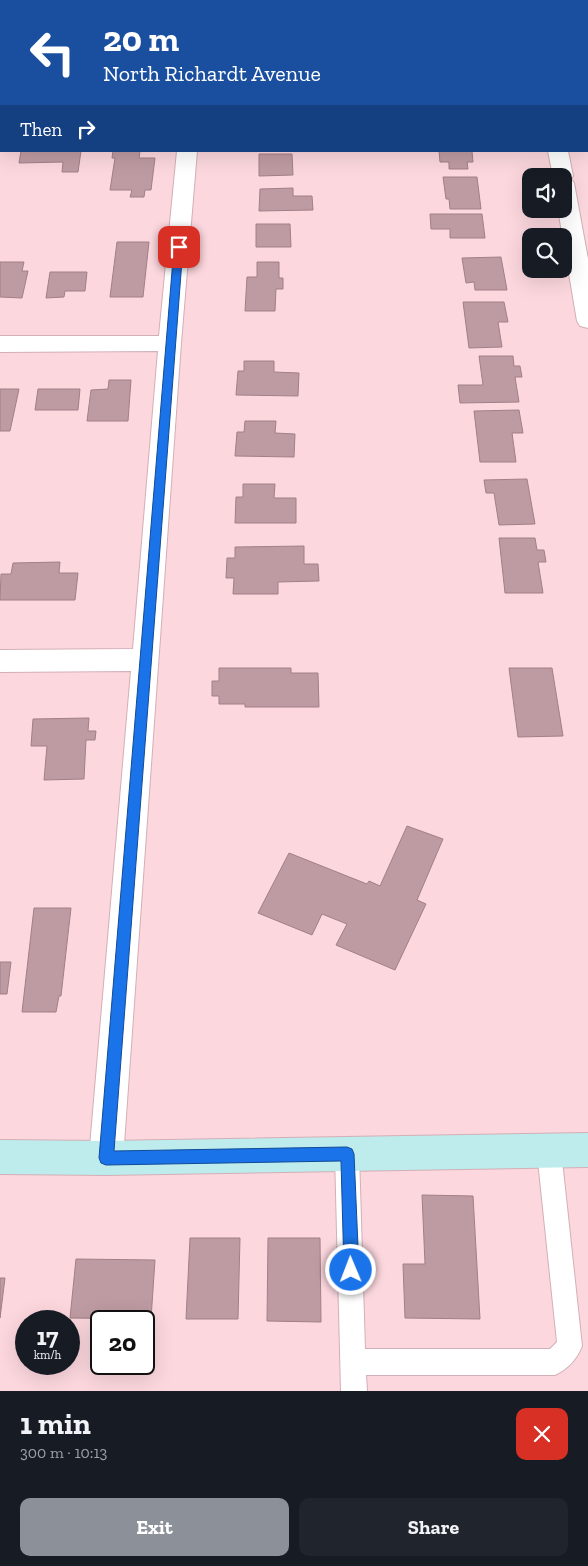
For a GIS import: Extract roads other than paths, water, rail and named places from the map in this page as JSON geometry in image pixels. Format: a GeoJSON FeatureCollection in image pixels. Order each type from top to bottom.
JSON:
{"type":"FeatureCollection","features":[{"type":"Feature","properties":{"kind":"street"},"geometry":{"type":"LineString","coordinates":[[106,1158],[170,343],[187,152]]}},
{"type":"Feature","properties":{"kind":"street"},"geometry":{"type":"LineString","coordinates":[[558,152],[561,168]]}},
{"type":"Feature","properties":{"kind":"street"},"geometry":{"type":"LineString","coordinates":[[572,211],[581,242],[588,321]]}},
{"type":"Feature","properties":{"kind":"street"},"geometry":{"type":"LineString","coordinates":[[0,344],[170,343]]}},
{"type":"Feature","properties":{"kind":"street"},"geometry":{"type":"LineString","coordinates":[[0,661],[146,660]]}},
{"type":"Feature","properties":{"kind":"street"},"geometry":{"type":"LineString","coordinates":[[0,1157],[106,1158],[588,1150]]}},
{"type":"Feature","properties":{"kind":"lane"},"geometry":{"type":"LineString","coordinates":[[353,1362],[555,1362],[570,1346],[549,1151]]}},
{"type":"Feature","properties":{"kind":"lane"},"geometry":{"type":"LineString","coordinates":[[347,1154],[354,1391]]}}]}
